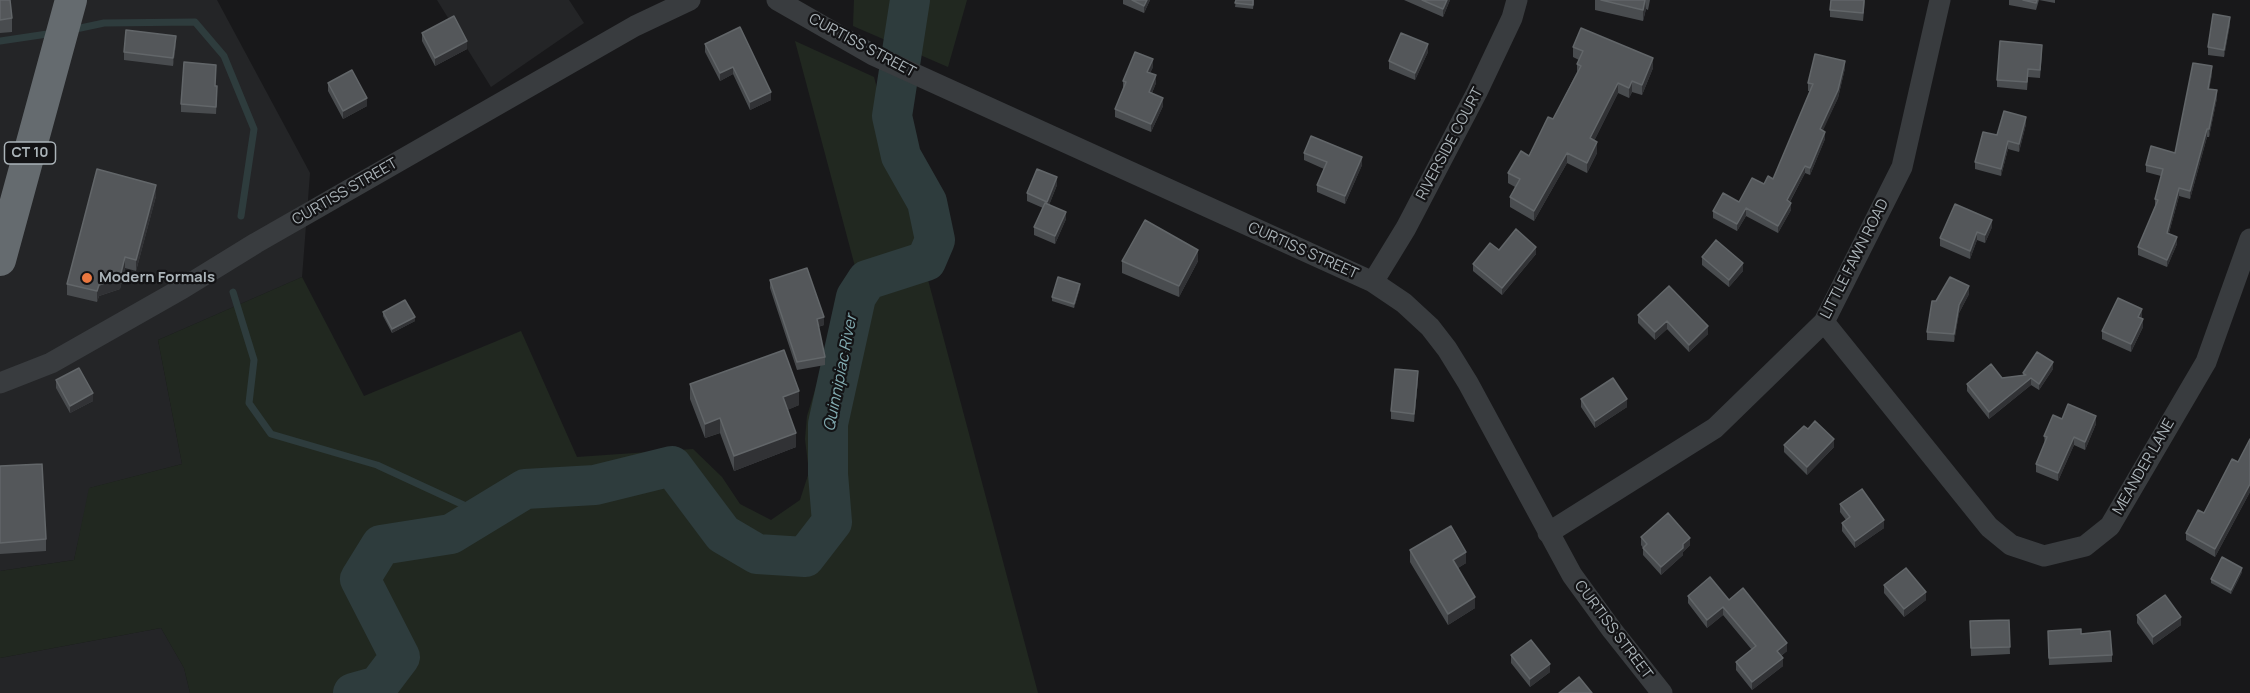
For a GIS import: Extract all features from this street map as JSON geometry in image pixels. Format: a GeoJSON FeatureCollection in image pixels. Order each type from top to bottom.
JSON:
{"type":"FeatureCollection","features":[{"type":"Feature","properties":{"kind":"highway","name":"CT 10"},"geometry":{"type":"LineString","coordinates":[[0,260],[69,8]]}},
{"type":"Feature","properties":{"kind":"street","name":"CURTISS STREET"},"geometry":{"type":"LineString","coordinates":[[0,383],[51,363],[635,26],[690,0]]}},
{"type":"Feature","properties":{"kind":"street","name":"CURTISS STREET"},"geometry":{"type":"LineString","coordinates":[[777,0],[873,55],[1373,282],[1404,303],[1430,327],[1447,349],[1468,383],[1572,575],[1662,693]]}},
{"type":"Feature","properties":{"kind":"street","name":"RIVERSIDE COURT"},"geometry":{"type":"LineString","coordinates":[[1373,282],[1406,228],[1477,92],[1512,18],[1517,0]]}},
{"type":"Feature","properties":{"kind":"street","name":"LITTLE FAWN ROAD"},"geometry":{"type":"LineString","coordinates":[[1548,533],[1715,428],[1824,322],[1902,167],[1940,0]]}},
{"type":"Feature","properties":{"kind":"street","name":"MEANDER LANE"},"geometry":{"type":"LineString","coordinates":[[1824,322],[1989,527],[2011,545],[2044,556],[2085,546],[2110,526],[2206,362],[2250,239]]}},
{"type":"Feature","properties":{"kind":"shaded area"},"geometry":{"type":"Polygon","coordinates":[[[0,0],[217,0],[310,173],[302,277],[158,340],[182,464],[90,488],[74,560],[0,571],[0,0]]]}},
{"type":"Feature","properties":{"kind":"shaded area"},"geometry":{"type":"Polygon","coordinates":[[[437,0],[569,0],[584,23],[491,87],[437,0]]]}},
{"type":"Feature","properties":{"kind":"shaded area"},"geometry":{"type":"Polygon","coordinates":[[[854,0],[967,0],[948,67],[853,26],[854,0]]]}},
{"type":"Feature","properties":{"kind":"shaded area"},"geometry":{"type":"Polygon","coordinates":[[[795,41],[874,77],[1038,693],[190,693],[184,668],[161,628],[0,658],[0,571],[74,560],[89,488],[182,464],[158,340],[302,277],[364,396],[521,331],[577,457],[693,449],[722,477],[740,504],[771,520],[800,500],[809,472],[805,439],[807,416],[832,335],[869,319],[795,41]]]}},
{"type":"Feature","properties":{"kind":"shaded area"},"geometry":{"type":"Polygon","coordinates":[[[161,628],[184,668],[190,693],[0,693],[0,658],[161,628]]]}},
{"type":"Feature","properties":{"kind":"building"},"geometry":{"type":"Polygon","coordinates":[[[0,0],[10,0],[12,18],[0,20],[0,0]]]}},
{"type":"Feature","properties":{"kind":"building"},"geometry":{"type":"Polygon","coordinates":[[[1132,0],[1147,0],[1144,6],[1132,0]]]}},
{"type":"Feature","properties":{"kind":"building"},"geometry":{"type":"Polygon","coordinates":[[[1236,0],[1253,0],[1253,5],[1235,3],[1236,0]]]}},
{"type":"Feature","properties":{"kind":"building"},"geometry":{"type":"Polygon","coordinates":[[[1422,0],[1447,0],[1443,9],[1422,0]]]}},
{"type":"Feature","properties":{"kind":"building"},"geometry":{"type":"Polygon","coordinates":[[[1601,0],[1645,0],[1643,10],[1601,0]]]}},
{"type":"Feature","properties":{"kind":"building"},"geometry":{"type":"Polygon","coordinates":[[[1831,0],[1864,0],[1863,13],[1830,10],[1831,0]]]}},
{"type":"Feature","properties":{"kind":"building"},"geometry":{"type":"Polygon","coordinates":[[[2213,14],[2230,17],[2224,50],[2208,47],[2213,14]]]}},
{"type":"Feature","properties":{"kind":"building"},"geometry":{"type":"Polygon","coordinates":[[[454,16],[467,41],[435,58],[422,33],[454,16]]]}},
{"type":"Feature","properties":{"kind":"building"},"geometry":{"type":"Polygon","coordinates":[[[740,27],[771,92],[750,102],[733,67],[720,73],[705,44],[740,27]]]}},
{"type":"Feature","properties":{"kind":"building"},"geometry":{"type":"Polygon","coordinates":[[[1581,28],[1653,58],[1642,85],[1632,81],[1629,88],[1618,83],[1590,138],[1597,142],[1587,163],[1567,153],[1534,211],[1510,197],[1520,179],[1508,173],[1521,151],[1529,156],[1548,117],[1553,119],[1581,66],[1577,64],[1583,51],[1573,47],[1581,28]]]}},
{"type":"Feature","properties":{"kind":"building"},"geometry":{"type":"Polygon","coordinates":[[[126,30],[176,36],[173,58],[124,52],[126,30]]]}},
{"type":"Feature","properties":{"kind":"building"},"geometry":{"type":"Polygon","coordinates":[[[1401,33],[1428,44],[1415,73],[1389,61],[1401,33]]]}},
{"type":"Feature","properties":{"kind":"building"},"geometry":{"type":"Polygon","coordinates":[[[2000,41],[2042,45],[2040,70],[2028,69],[2027,82],[1997,80],[2000,41]]]}},
{"type":"Feature","properties":{"kind":"building"},"geometry":{"type":"Polygon","coordinates":[[[1135,52],[1153,59],[1147,72],[1156,75],[1149,92],[1163,98],[1151,124],[1115,109],[1135,52]]]}},
{"type":"Feature","properties":{"kind":"building"},"geometry":{"type":"Polygon","coordinates":[[[1815,54],[1845,61],[1838,90],[1820,129],[1825,132],[1810,168],[1805,166],[1787,200],[1791,203],[1778,226],[1746,208],[1737,224],[1713,211],[1723,193],[1739,202],[1752,178],[1764,184],[1768,176],[1773,179],[1813,84],[1808,83],[1815,54]]]}},
{"type":"Feature","properties":{"kind":"building"},"geometry":{"type":"Polygon","coordinates":[[[184,62],[216,65],[216,107],[181,104],[184,62]]]}},
{"type":"Feature","properties":{"kind":"building"},"geometry":{"type":"Polygon","coordinates":[[[2193,63],[2212,66],[2208,89],[2217,90],[2209,129],[2207,129],[2190,191],[2179,188],[2167,233],[2177,237],[2167,260],[2138,247],[2158,200],[2155,199],[2163,169],[2146,165],[2151,146],[2175,153],[2193,63]]]}},
{"type":"Feature","properties":{"kind":"building"},"geometry":{"type":"Polygon","coordinates":[[[352,70],[367,98],[343,111],[328,83],[352,70]]]}},
{"type":"Feature","properties":{"kind":"building"},"geometry":{"type":"Polygon","coordinates":[[[2004,111],[2026,117],[2019,144],[2008,141],[2001,169],[1975,162],[1983,132],[1997,135],[2004,111]]]}},
{"type":"Feature","properties":{"kind":"building"},"geometry":{"type":"Polygon","coordinates":[[[1311,136],[1362,157],[1345,196],[1317,185],[1327,162],[1304,153],[1311,136]]]}},
{"type":"Feature","properties":{"kind":"building"},"geometry":{"type":"Polygon","coordinates":[[[97,169],[156,185],[136,260],[125,257],[120,277],[99,285],[97,291],[67,284],[97,169]]]}},
{"type":"Feature","properties":{"kind":"building"},"geometry":{"type":"Polygon","coordinates":[[[1037,169],[1057,177],[1047,202],[1027,193],[1037,169]]]}},
{"type":"Feature","properties":{"kind":"building"},"geometry":{"type":"Polygon","coordinates":[[[1045,203],[1066,212],[1055,236],[1034,227],[1045,203]]]}},
{"type":"Feature","properties":{"kind":"building"},"geometry":{"type":"Polygon","coordinates":[[[1955,204],[1992,220],[1985,235],[1977,232],[1970,251],[1940,238],[1955,204]]]}},
{"type":"Feature","properties":{"kind":"building"},"geometry":{"type":"Polygon","coordinates":[[[1145,220],[1198,250],[1179,286],[1122,261],[1145,220]]]}},
{"type":"Feature","properties":{"kind":"building"},"geometry":{"type":"Polygon","coordinates":[[[1516,229],[1536,247],[1502,288],[1473,264],[1490,243],[1499,250],[1516,229]]]}},
{"type":"Feature","properties":{"kind":"building"},"geometry":{"type":"Polygon","coordinates":[[[1716,240],[1743,263],[1729,280],[1702,257],[1716,240]]]}},
{"type":"Feature","properties":{"kind":"building"},"geometry":{"type":"Polygon","coordinates":[[[807,268],[824,317],[817,319],[825,357],[797,362],[770,280],[807,268]]]}},
{"type":"Feature","properties":{"kind":"building"},"geometry":{"type":"Polygon","coordinates":[[[1058,277],[1080,284],[1074,304],[1052,297],[1058,277]]]}},
{"type":"Feature","properties":{"kind":"building"},"geometry":{"type":"Polygon","coordinates":[[[1950,277],[1969,286],[1959,305],[1954,334],[1927,332],[1932,301],[1936,301],[1950,277]]]}},
{"type":"Feature","properties":{"kind":"building"},"geometry":{"type":"Polygon","coordinates":[[[1669,286],[1708,326],[1689,345],[1667,321],[1655,332],[1638,315],[1669,286]]]}},
{"type":"Feature","properties":{"kind":"building"},"geometry":{"type":"Polygon","coordinates":[[[2118,298],[2142,309],[2138,317],[2143,319],[2131,344],[2102,331],[2118,298]]]}},
{"type":"Feature","properties":{"kind":"building"},"geometry":{"type":"Polygon","coordinates":[[[405,300],[415,317],[392,329],[383,312],[405,300]]]}},
{"type":"Feature","properties":{"kind":"building"},"geometry":{"type":"Polygon","coordinates":[[[784,350],[799,391],[783,397],[796,433],[734,456],[720,418],[705,424],[690,384],[784,350]]]}},
{"type":"Feature","properties":{"kind":"building"},"geometry":{"type":"Polygon","coordinates":[[[2037,352],[2053,362],[2039,384],[2031,378],[1989,412],[1967,384],[1991,364],[2002,378],[2026,375],[2023,373],[2037,352]]]}},
{"type":"Feature","properties":{"kind":"building"},"geometry":{"type":"Polygon","coordinates":[[[79,368],[93,393],[70,406],[56,380],[79,368]]]}},
{"type":"Feature","properties":{"kind":"building"},"geometry":{"type":"Polygon","coordinates":[[[1395,369],[1418,371],[1414,414],[1391,411],[1395,369]]]}},
{"type":"Feature","properties":{"kind":"building"},"geometry":{"type":"Polygon","coordinates":[[[1613,378],[1627,399],[1595,421],[1581,399],[1613,378]]]}},
{"type":"Feature","properties":{"kind":"building"},"geometry":{"type":"Polygon","coordinates":[[[2068,404],[2096,416],[2085,442],[2074,437],[2058,473],[2036,464],[2053,415],[2062,419],[2068,404]]]}},
{"type":"Feature","properties":{"kind":"building"},"geometry":{"type":"Polygon","coordinates":[[[1815,421],[1834,439],[1807,467],[1784,445],[1804,426],[1808,429],[1815,421]]]}},
{"type":"Feature","properties":{"kind":"building"},"geometry":{"type":"Polygon","coordinates":[[[2250,439],[2250,484],[2215,549],[2186,533],[2198,510],[2204,513],[2232,459],[2238,462],[2250,439]]]}},
{"type":"Feature","properties":{"kind":"building"},"geometry":{"type":"Polygon","coordinates":[[[42,464],[46,539],[0,543],[0,466],[42,464]]]}},
{"type":"Feature","properties":{"kind":"building"},"geometry":{"type":"Polygon","coordinates":[[[1862,489],[1884,520],[1855,541],[1842,523],[1850,517],[1840,504],[1862,489]]]}},
{"type":"Feature","properties":{"kind":"building"},"geometry":{"type":"Polygon","coordinates":[[[1668,513],[1690,538],[1683,544],[1683,548],[1661,567],[1643,548],[1647,544],[1641,537],[1668,513]]]}},
{"type":"Feature","properties":{"kind":"building"},"geometry":{"type":"Polygon","coordinates":[[[1451,526],[1466,552],[1453,560],[1475,597],[1448,614],[1410,550],[1451,526]]]}},
{"type":"Feature","properties":{"kind":"building"},"geometry":{"type":"Polygon","coordinates":[[[2222,557],[2242,568],[2231,590],[2211,579],[2222,557]]]}},
{"type":"Feature","properties":{"kind":"building"},"geometry":{"type":"Polygon","coordinates":[[[1906,568],[1926,592],[1904,609],[1884,585],[1906,568]]]}},
{"type":"Feature","properties":{"kind":"building"},"geometry":{"type":"Polygon","coordinates":[[[1710,577],[1729,600],[1743,588],[1787,643],[1777,651],[1783,658],[1752,682],[1736,662],[1756,646],[1723,607],[1707,620],[1688,596],[1710,577]]]}},
{"type":"Feature","properties":{"kind":"building"},"geometry":{"type":"Polygon","coordinates":[[[2165,595],[2181,617],[2153,637],[2137,615],[2165,595]]]}},
{"type":"Feature","properties":{"kind":"building"},"geometry":{"type":"Polygon","coordinates":[[[2009,620],[2010,647],[1971,648],[1970,621],[2009,620]]]}},
{"type":"Feature","properties":{"kind":"building"},"geometry":{"type":"Polygon","coordinates":[[[2081,629],[2081,634],[2110,631],[2112,655],[2049,658],[2048,631],[2081,629]]]}},
{"type":"Feature","properties":{"kind":"building"},"geometry":{"type":"Polygon","coordinates":[[[1531,640],[1550,664],[1530,679],[1511,655],[1531,640]]]}},
{"type":"Feature","properties":{"kind":"building"},"geometry":{"type":"Polygon","coordinates":[[[1579,677],[1592,693],[1559,693],[1579,677]]]}},
{"type":"Feature","properties":{"kind":"waterway","name":"Quinnipiac River"},"geometry":{"type":"LineString","coordinates":[[353,693],[378,686],[400,657],[360,579],[381,545],[451,534],[525,489],[595,485],[672,466],[723,534],[757,554],[805,557],[832,522],[828,474],[828,424],[856,297],[867,280],[926,261],[935,240],[927,202],[901,156],[892,116],[910,0]]}},
{"type":"Feature","properties":{"kind":"waterway"},"geometry":{"type":"LineString","coordinates":[[71,30],[104,23],[195,22],[224,56],[254,129],[241,216]]}},
{"type":"Feature","properties":{"kind":"waterway"},"geometry":{"type":"LineString","coordinates":[[0,41],[54,33]]}},
{"type":"Feature","properties":{"kind":"waterway"},"geometry":{"type":"LineString","coordinates":[[233,292],[254,360],[249,403],[271,434],[377,465],[483,514]]}},
{"type":"Feature","properties":{"kind":"place","name":"Modern Formals"},"geometry":{"type":"Point","coordinates":[87,278]}}]}
